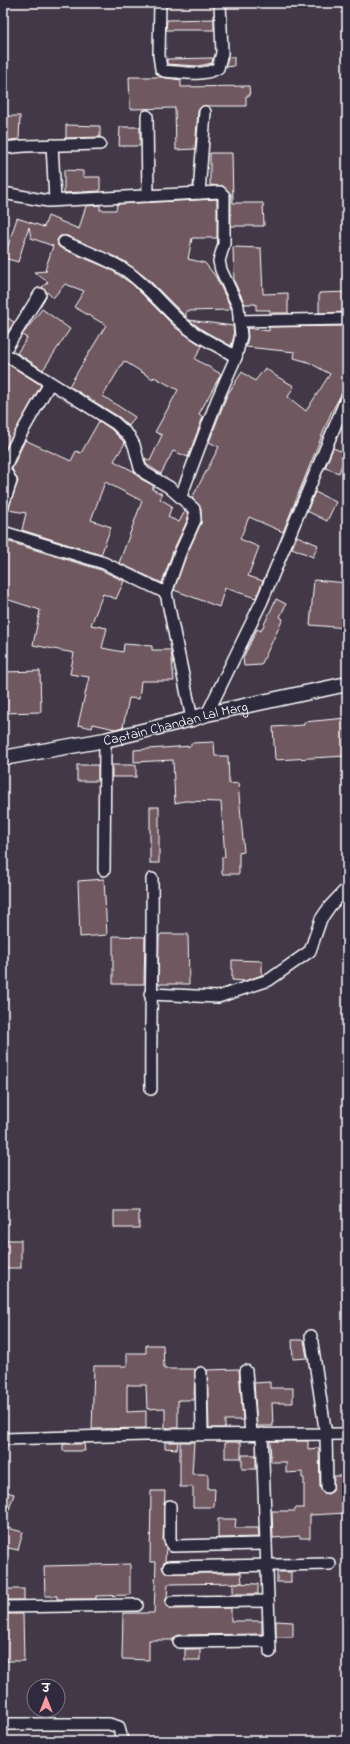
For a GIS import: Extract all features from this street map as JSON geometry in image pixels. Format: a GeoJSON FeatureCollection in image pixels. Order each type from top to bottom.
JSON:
{"type":"FeatureCollection","features":[{"type":"Feature","properties":{"kind":"street"},"geometry":{"type":"LineString","coordinates":[[160,3],[159,55],[161,70],[187,73],[211,72],[218,68],[222,53],[220,3]]}},
{"type":"Feature","properties":{"kind":"street"},"geometry":{"type":"LineString","coordinates":[[199,194],[205,112]]}},
{"type":"Feature","properties":{"kind":"street"},"geometry":{"type":"LineString","coordinates":[[147,116],[148,196]]}},
{"type":"Feature","properties":{"kind":"street"},"geometry":{"type":"LineString","coordinates":[[3,148],[100,144]]}},
{"type":"Feature","properties":{"kind":"street"},"geometry":{"type":"LineString","coordinates":[[52,145],[55,200]]}},
{"type":"Feature","properties":{"kind":"street"},"geometry":{"type":"LineString","coordinates":[[3,193],[48,201],[220,192],[224,196],[224,244],[219,261],[221,270],[238,306],[241,336],[236,357],[217,400],[181,496]]}},
{"type":"Feature","properties":{"kind":"street"},"geometry":{"type":"LineString","coordinates":[[64,242],[116,265],[128,273],[154,295],[170,314],[190,330],[236,357]]}},
{"type":"Feature","properties":{"kind":"street"},"geometry":{"type":"LineString","coordinates":[[40,294],[3,353],[115,423],[129,436],[134,445],[140,468],[145,473],[181,496],[194,509],[195,520],[180,552],[166,593],[192,719]]}},
{"type":"Feature","properties":{"kind":"street"},"geometry":{"type":"LineString","coordinates":[[239,321],[347,319]]}},
{"type":"Feature","properties":{"kind":"street"},"geometry":{"type":"LineString","coordinates":[[3,505],[11,481],[4,469],[14,446],[50,383]]}},
{"type":"Feature","properties":{"kind":"street"},"geometry":{"type":"LineString","coordinates":[[207,714],[262,601],[347,397]]}},
{"type":"Feature","properties":{"kind":"street"},"geometry":{"type":"LineString","coordinates":[[3,532],[104,563],[166,593]]}},
{"type":"Feature","properties":{"kind":"street","name":"Captain Chandan Lal Marg"},"geometry":{"type":"LineString","coordinates":[[3,758],[105,740],[207,714],[347,684]]}},
{"type":"Feature","properties":{"kind":"street"},"geometry":{"type":"LineString","coordinates":[[104,870],[105,740]]}},
{"type":"Feature","properties":{"kind":"street"},"geometry":{"type":"LineString","coordinates":[[151,1089],[150,994],[153,943],[152,880]]}},
{"type":"Feature","properties":{"kind":"street"},"geometry":{"type":"LineString","coordinates":[[150,994],[218,997],[269,980],[310,951],[321,919],[330,906],[347,888]]}},
{"type":"Feature","properties":{"kind":"street"},"geometry":{"type":"LineString","coordinates":[[311,1336],[326,1435],[327,1487]]}},
{"type":"Feature","properties":{"kind":"street"},"geometry":{"type":"LineString","coordinates":[[179,1642],[269,1647],[266,1544],[257,1434],[246,1371]]}},
{"type":"Feature","properties":{"kind":"street"},"geometry":{"type":"LineString","coordinates":[[201,1373],[202,1434]]}},
{"type":"Feature","properties":{"kind":"street"},"geometry":{"type":"LineString","coordinates":[[3,1439],[202,1434],[347,1434]]}},
{"type":"Feature","properties":{"kind":"street"},"geometry":{"type":"LineString","coordinates":[[170,1506],[170,1540],[173,1546],[266,1544]]}},
{"type":"Feature","properties":{"kind":"street"},"geometry":{"type":"LineString","coordinates":[[169,1567],[330,1564]]}},
{"type":"Feature","properties":{"kind":"street"},"geometry":{"type":"LineString","coordinates":[[172,1602],[268,1602]]}},
{"type":"Feature","properties":{"kind":"street"},"geometry":{"type":"LineString","coordinates":[[3,1607],[137,1604]]}},
{"type":"Feature","properties":{"kind":"street"},"geometry":{"type":"LineString","coordinates":[[3,1724],[109,1724],[119,1727],[122,1741]]}},
{"type":"Feature","properties":{"kind":"building"},"geometry":{"type":"Polygon","coordinates":[[[214,19],[214,30],[166,30],[167,20],[214,19]]]}},
{"type":"Feature","properties":{"kind":"building"},"geometry":{"type":"Polygon","coordinates":[[[228,57],[234,57],[234,66],[226,67],[228,57]]]}},
{"type":"Feature","properties":{"kind":"building"},"geometry":{"type":"Polygon","coordinates":[[[213,58],[212,63],[198,66],[167,64],[167,59],[213,58]]]}},
{"type":"Feature","properties":{"kind":"building"},"geometry":{"type":"Polygon","coordinates":[[[129,77],[160,77],[181,80],[181,87],[249,86],[250,96],[246,96],[246,106],[202,106],[198,111],[195,149],[176,150],[175,108],[130,109],[129,77]]]}},
{"type":"Feature","properties":{"kind":"building"},"geometry":{"type":"Polygon","coordinates":[[[3,116],[20,116],[19,139],[3,141],[3,116]]]}},
{"type":"Feature","properties":{"kind":"building"},"geometry":{"type":"Polygon","coordinates":[[[66,125],[100,126],[100,137],[66,138],[66,125]]]}},
{"type":"Feature","properties":{"kind":"building"},"geometry":{"type":"Polygon","coordinates":[[[120,127],[140,127],[140,146],[119,146],[120,127]]]}},
{"type":"Feature","properties":{"kind":"building"},"geometry":{"type":"Polygon","coordinates":[[[210,153],[232,153],[233,203],[263,203],[264,226],[231,226],[231,194],[223,186],[210,185],[210,153]]]}},
{"type":"Feature","properties":{"kind":"building"},"geometry":{"type":"Polygon","coordinates":[[[64,170],[83,171],[83,177],[100,177],[100,191],[64,193],[64,170]]]}},
{"type":"Feature","properties":{"kind":"building"},"geometry":{"type":"Polygon","coordinates":[[[217,199],[217,238],[192,238],[188,259],[205,263],[216,277],[231,308],[229,310],[186,311],[186,317],[149,280],[124,261],[67,236],[60,236],[57,240],[58,246],[61,248],[110,269],[132,284],[176,328],[202,346],[195,359],[221,374],[199,414],[203,417],[188,457],[173,451],[161,474],[146,464],[145,458],[150,461],[162,435],[155,432],[178,390],[154,377],[153,379],[124,361],[103,396],[135,417],[129,426],[119,417],[69,386],[106,325],[74,307],[84,291],[65,284],[53,298],[42,287],[48,282],[34,272],[47,271],[45,270],[53,246],[31,238],[29,227],[18,262],[4,258],[17,218],[44,227],[48,216],[79,229],[86,206],[100,205],[100,210],[116,210],[117,204],[217,199]]]}},
{"type":"Feature","properties":{"kind":"building"},"geometry":{"type":"Polygon","coordinates":[[[233,247],[261,248],[263,294],[288,293],[288,313],[270,313],[270,310],[256,310],[256,304],[245,304],[234,281],[233,247]]]}},
{"type":"Feature","properties":{"kind":"building"},"geometry":{"type":"Polygon","coordinates":[[[347,292],[347,312],[319,313],[319,293],[347,292]]]}},
{"type":"Feature","properties":{"kind":"building"},"geometry":{"type":"Polygon","coordinates":[[[42,309],[70,329],[43,370],[17,353],[27,338],[22,335],[42,309]]]}},
{"type":"Feature","properties":{"kind":"building"},"geometry":{"type":"Polygon","coordinates":[[[3,315],[14,322],[3,340],[3,315]]]}},
{"type":"Feature","properties":{"kind":"building"},"geometry":{"type":"Polygon","coordinates":[[[189,320],[233,326],[234,336],[231,346],[204,331],[189,320]]]}},
{"type":"Feature","properties":{"kind":"building"},"geometry":{"type":"Polygon","coordinates":[[[347,326],[347,384],[331,413],[283,532],[249,517],[240,539],[259,547],[248,576],[263,581],[256,598],[225,588],[219,607],[174,590],[186,556],[201,523],[201,508],[192,498],[219,447],[209,442],[227,395],[242,372],[255,381],[265,368],[294,386],[288,397],[306,411],[330,374],[308,362],[294,358],[295,352],[246,347],[248,337],[247,328],[269,331],[269,327],[347,326]]]}},
{"type":"Feature","properties":{"kind":"building"},"geometry":{"type":"Polygon","coordinates":[[[3,361],[41,385],[5,450],[3,449],[3,361]]]}},
{"type":"Feature","properties":{"kind":"building"},"geometry":{"type":"Polygon","coordinates":[[[99,421],[111,429],[125,443],[114,461],[135,472],[141,479],[154,486],[152,489],[162,494],[160,499],[172,506],[168,517],[179,522],[185,511],[187,512],[188,519],[173,551],[162,583],[119,563],[142,501],[105,482],[91,520],[111,527],[101,555],[22,530],[26,513],[8,510],[18,481],[12,469],[25,440],[71,461],[76,451],[81,453],[99,421]]]}},
{"type":"Feature","properties":{"kind":"building"},"geometry":{"type":"Polygon","coordinates":[[[333,448],[346,453],[339,473],[325,468],[333,448]]]}},
{"type":"Feature","properties":{"kind":"building"},"geometry":{"type":"Polygon","coordinates":[[[315,492],[336,502],[327,521],[307,511],[315,492]]]}},
{"type":"Feature","properties":{"kind":"building"},"geometry":{"type":"Polygon","coordinates":[[[297,536],[318,545],[313,557],[292,548],[297,536]]]}},
{"type":"Feature","properties":{"kind":"building"},"geometry":{"type":"Polygon","coordinates":[[[3,540],[101,570],[124,581],[116,599],[103,594],[91,625],[107,628],[102,648],[123,652],[124,644],[152,646],[152,650],[171,650],[174,681],[141,681],[139,699],[129,698],[123,727],[115,729],[93,724],[92,728],[78,725],[89,677],[70,674],[74,653],[33,645],[40,610],[3,598],[3,540]]]}},
{"type":"Feature","properties":{"kind":"building"},"geometry":{"type":"Polygon","coordinates":[[[314,580],[347,583],[347,628],[310,625],[314,580]]]}},
{"type":"Feature","properties":{"kind":"building"},"geometry":{"type":"Polygon","coordinates":[[[276,599],[286,604],[280,617],[283,619],[261,665],[244,666],[243,658],[257,629],[261,631],[276,599]]]}},
{"type":"Feature","properties":{"kind":"building"},"geometry":{"type":"Polygon","coordinates":[[[40,671],[41,712],[3,713],[3,672],[40,671]]]}},
{"type":"Feature","properties":{"kind":"building"},"geometry":{"type":"Polygon","coordinates":[[[346,718],[347,756],[275,760],[273,727],[304,725],[304,722],[346,718]]]}},
{"type":"Feature","properties":{"kind":"building"},"geometry":{"type":"Polygon","coordinates":[[[214,742],[215,756],[228,756],[229,784],[238,783],[244,852],[239,853],[239,874],[222,874],[222,857],[225,857],[221,802],[185,801],[175,803],[173,760],[134,762],[134,750],[191,746],[191,743],[214,742]]]}},
{"type":"Feature","properties":{"kind":"building"},"geometry":{"type":"Polygon","coordinates":[[[77,765],[98,765],[98,781],[77,781],[77,765]]]}},
{"type":"Feature","properties":{"kind":"building"},"geometry":{"type":"Polygon","coordinates":[[[112,765],[136,765],[136,777],[112,777],[112,765]]]}},
{"type":"Feature","properties":{"kind":"building"},"geometry":{"type":"Polygon","coordinates":[[[150,807],[159,807],[159,863],[150,863],[150,807]]]}},
{"type":"Feature","properties":{"kind":"building"},"geometry":{"type":"Polygon","coordinates":[[[104,879],[107,935],[80,937],[78,881],[104,879]]]}},
{"type":"Feature","properties":{"kind":"building"},"geometry":{"type":"Polygon","coordinates":[[[161,934],[188,934],[189,984],[158,984],[159,937],[161,934]]]}},
{"type":"Feature","properties":{"kind":"building"},"geometry":{"type":"Polygon","coordinates":[[[113,936],[145,937],[144,984],[113,984],[113,936]]]}},
{"type":"Feature","properties":{"kind":"building"},"geometry":{"type":"Polygon","coordinates":[[[232,960],[262,961],[262,975],[245,981],[232,980],[232,960]]]}},
{"type":"Feature","properties":{"kind":"building"},"geometry":{"type":"Polygon","coordinates":[[[114,1211],[139,1211],[139,1228],[114,1228],[114,1211]]]}},
{"type":"Feature","properties":{"kind":"building"},"geometry":{"type":"Polygon","coordinates":[[[3,1240],[21,1240],[21,1268],[3,1268],[3,1240]]]}},
{"type":"Feature","properties":{"kind":"building"},"geometry":{"type":"Polygon","coordinates":[[[292,1340],[304,1340],[307,1358],[293,1359],[292,1340]]]}},
{"type":"Feature","properties":{"kind":"building"},"geometry":{"type":"Polygon","coordinates":[[[146,1345],[163,1345],[164,1369],[195,1369],[194,1400],[178,1400],[178,1428],[165,1428],[165,1408],[147,1409],[146,1385],[127,1385],[127,1412],[146,1411],[146,1428],[92,1429],[94,1366],[127,1366],[127,1353],[146,1353],[146,1345]]]}},
{"type":"Feature","properties":{"kind":"building"},"geometry":{"type":"Polygon","coordinates":[[[239,1369],[243,1420],[225,1420],[225,1428],[209,1428],[207,1370],[239,1369]]]}},
{"type":"Feature","properties":{"kind":"building"},"geometry":{"type":"Polygon","coordinates":[[[270,1382],[270,1388],[293,1388],[293,1403],[272,1403],[273,1426],[257,1426],[254,1383],[270,1382]]]}},
{"type":"Feature","properties":{"kind":"building"},"geometry":{"type":"Polygon","coordinates":[[[270,1441],[308,1441],[308,1449],[319,1448],[320,1487],[324,1493],[328,1494],[333,1491],[334,1476],[347,1476],[347,1513],[310,1515],[310,1538],[300,1538],[300,1536],[273,1538],[272,1511],[295,1511],[295,1508],[304,1508],[304,1478],[302,1478],[302,1472],[286,1473],[286,1462],[271,1462],[270,1441]]]}},
{"type":"Feature","properties":{"kind":"building"},"geometry":{"type":"Polygon","coordinates":[[[165,1442],[178,1442],[177,1449],[165,1448],[165,1442]]]}},
{"type":"Feature","properties":{"kind":"building"},"geometry":{"type":"Polygon","coordinates":[[[180,1442],[194,1442],[192,1474],[208,1474],[208,1489],[215,1489],[214,1507],[193,1507],[193,1487],[180,1487],[180,1442]]]}},
{"type":"Feature","properties":{"kind":"building"},"geometry":{"type":"Polygon","coordinates":[[[225,1442],[241,1442],[241,1458],[225,1458],[225,1442]]]}},
{"type":"Feature","properties":{"kind":"building"},"geometry":{"type":"Polygon","coordinates":[[[63,1444],[84,1444],[85,1451],[63,1451],[63,1444]]]}},
{"type":"Feature","properties":{"kind":"building"},"geometry":{"type":"Polygon","coordinates":[[[242,1455],[256,1455],[256,1469],[242,1469],[242,1455]]]}},
{"type":"Feature","properties":{"kind":"building"},"geometry":{"type":"Polygon","coordinates":[[[3,1491],[14,1494],[5,1522],[3,1522],[3,1491]]]}},
{"type":"Feature","properties":{"kind":"building"},"geometry":{"type":"Polygon","coordinates":[[[151,1491],[165,1491],[163,1540],[166,1548],[165,1561],[162,1567],[165,1573],[241,1573],[242,1583],[168,1584],[165,1602],[166,1606],[172,1609],[231,1608],[231,1621],[262,1621],[262,1634],[179,1635],[173,1640],[149,1640],[149,1660],[122,1659],[123,1613],[154,1613],[156,1562],[150,1562],[151,1491]]]}},
{"type":"Feature","properties":{"kind":"building"},"geometry":{"type":"Polygon","coordinates":[[[218,1519],[236,1519],[235,1528],[258,1528],[259,1537],[218,1538],[218,1519]]]}},
{"type":"Feature","properties":{"kind":"building"},"geometry":{"type":"Polygon","coordinates":[[[3,1527],[23,1532],[18,1550],[3,1547],[3,1527]]]}},
{"type":"Feature","properties":{"kind":"building"},"geometry":{"type":"Polygon","coordinates":[[[130,1564],[130,1595],[96,1596],[96,1599],[57,1599],[57,1596],[45,1596],[44,1566],[130,1564]]]}},
{"type":"Feature","properties":{"kind":"building"},"geometry":{"type":"Polygon","coordinates":[[[277,1572],[291,1572],[291,1582],[277,1582],[277,1572]]]}},
{"type":"Feature","properties":{"kind":"building"},"geometry":{"type":"Polygon","coordinates":[[[233,1583],[258,1584],[258,1594],[233,1594],[233,1583]]]}},
{"type":"Feature","properties":{"kind":"building"},"geometry":{"type":"Polygon","coordinates":[[[3,1589],[24,1589],[24,1600],[3,1600],[3,1589]]]}},
{"type":"Feature","properties":{"kind":"building"},"geometry":{"type":"Polygon","coordinates":[[[4,1614],[23,1614],[24,1661],[5,1661],[4,1614]]]}},
{"type":"Feature","properties":{"kind":"building"},"geometry":{"type":"Polygon","coordinates":[[[276,1621],[293,1622],[293,1637],[276,1637],[276,1621]]]}},
{"type":"Feature","properties":{"kind":"building"},"geometry":{"type":"Polygon","coordinates":[[[185,1649],[200,1649],[200,1660],[185,1660],[185,1649]]]}}]}
